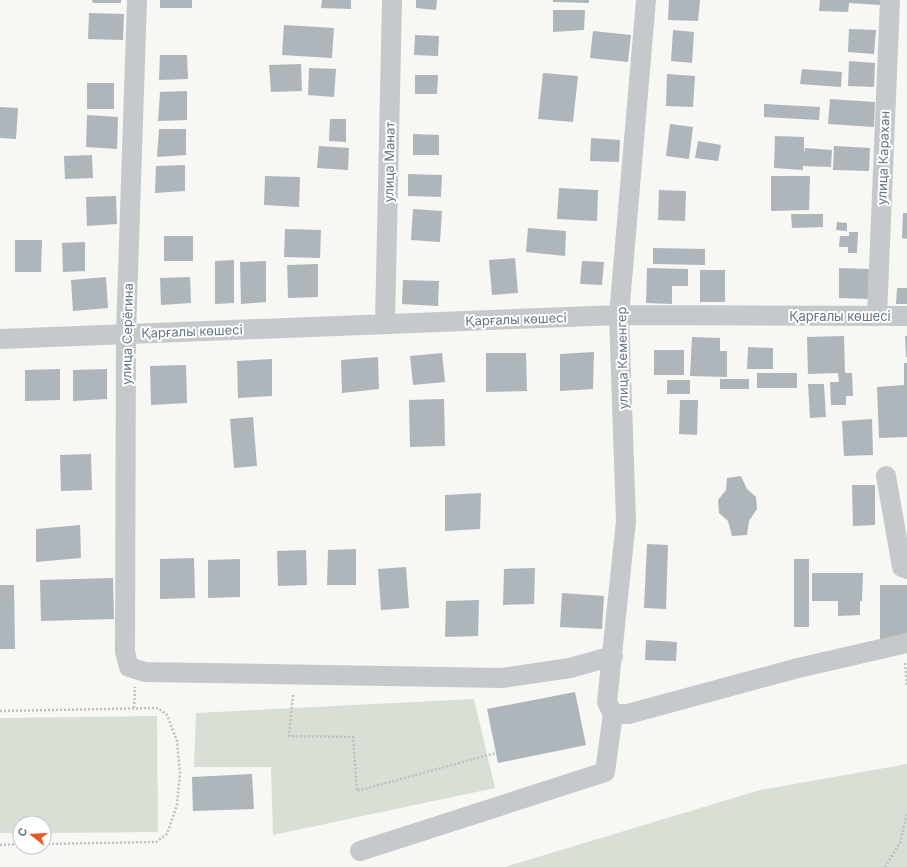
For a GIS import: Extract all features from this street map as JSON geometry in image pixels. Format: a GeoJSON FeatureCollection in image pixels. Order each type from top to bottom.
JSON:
{"type":"FeatureCollection","features":[{"type":"Feature","properties":{"kind":"street","name":"улица Серёгина"},"geometry":{"type":"LineString","coordinates":[[137,0],[126,333],[125,652],[128,667],[145,672],[502,678],[570,668],[613,656]]}},
{"type":"Feature","properties":{"kind":"street","name":"улица Манат"},"geometry":{"type":"LineString","coordinates":[[385,324],[392,0]]}},
{"type":"Feature","properties":{"kind":"street","name":"улица Кеменгер"},"geometry":{"type":"LineString","coordinates":[[613,714],[607,702],[626,521],[619,315],[646,0]]}},
{"type":"Feature","properties":{"kind":"street","name":"улица Карахан"},"geometry":{"type":"LineString","coordinates":[[876,316],[890,0]]}},
{"type":"Feature","properties":{"kind":"street","name":"Қарғалы көшесі"},"geometry":{"type":"LineString","coordinates":[[0,339],[619,315],[907,316]]}},
{"type":"Feature","properties":{"kind":"street"},"geometry":{"type":"LineString","coordinates":[[886,476],[902,568],[907,569]]}},
{"type":"Feature","properties":{"kind":"street"},"geometry":{"type":"LineString","coordinates":[[360,851],[605,772],[613,714],[628,714],[798,668],[906,644]]}},
{"type":"Feature","properties":{"kind":"path"},"geometry":{"type":"LineString","coordinates":[[906,644],[907,687]]}},
{"type":"Feature","properties":{"kind":"path"},"geometry":{"type":"LineString","coordinates":[[293,695],[289,736],[353,738],[357,791],[496,753]]}},
{"type":"Feature","properties":{"kind":"path"},"geometry":{"type":"LineString","coordinates":[[0,711],[158,708],[167,716],[177,741],[180,773],[177,805],[167,834],[156,842],[52,844]]}},
{"type":"Feature","properties":{"kind":"path"},"geometry":{"type":"LineString","coordinates":[[885,867],[900,843],[907,813]]}},
{"type":"Feature","properties":{"kind":"path"},"geometry":{"type":"LineString","coordinates":[[0,845],[12,844]]}},
{"type":"Feature","properties":{"kind":"shaded area"},"geometry":{"type":"Polygon","coordinates":[[[474,699],[495,788],[273,835],[271,767],[194,767],[196,713],[474,699]]]}},
{"type":"Feature","properties":{"kind":"shaded area"},"geometry":{"type":"Polygon","coordinates":[[[157,716],[158,832],[52,833],[52,815],[12,815],[12,833],[0,833],[0,718],[157,716]]]}},
{"type":"Feature","properties":{"kind":"shaded area"},"geometry":{"type":"Polygon","coordinates":[[[907,764],[907,867],[505,867],[760,790],[907,764]]]}},
{"type":"Feature","properties":{"kind":"building"},"geometry":{"type":"Polygon","coordinates":[[[92,0],[121,0],[121,3],[93,3],[92,0]]]}},
{"type":"Feature","properties":{"kind":"building"},"geometry":{"type":"Polygon","coordinates":[[[160,0],[192,0],[192,8],[160,8],[160,0]]]}},
{"type":"Feature","properties":{"kind":"building"},"geometry":{"type":"Polygon","coordinates":[[[322,0],[351,0],[351,9],[321,8],[322,0]]]}},
{"type":"Feature","properties":{"kind":"building"},"geometry":{"type":"Polygon","coordinates":[[[416,0],[437,0],[436,10],[416,8],[416,0]]]}},
{"type":"Feature","properties":{"kind":"building"},"geometry":{"type":"Polygon","coordinates":[[[553,0],[589,0],[589,3],[553,2],[553,0]]]}},
{"type":"Feature","properties":{"kind":"building"},"geometry":{"type":"Polygon","coordinates":[[[669,0],[700,0],[698,21],[668,20],[669,0]]]}},
{"type":"Feature","properties":{"kind":"building"},"geometry":{"type":"Polygon","coordinates":[[[820,0],[880,0],[880,5],[849,3],[848,12],[819,11],[820,0]]]}},
{"type":"Feature","properties":{"kind":"building"},"geometry":{"type":"Polygon","coordinates":[[[553,10],[585,10],[584,30],[553,32],[553,10]]]}},
{"type":"Feature","properties":{"kind":"building"},"geometry":{"type":"Polygon","coordinates":[[[89,13],[124,14],[123,40],[88,39],[89,13]]]}},
{"type":"Feature","properties":{"kind":"building"},"geometry":{"type":"Polygon","coordinates":[[[284,25],[334,28],[332,58],[282,55],[284,25]]]}},
{"type":"Feature","properties":{"kind":"building"},"geometry":{"type":"Polygon","coordinates":[[[849,29],[876,30],[874,54],[848,52],[849,29]]]}},
{"type":"Feature","properties":{"kind":"building"},"geometry":{"type":"Polygon","coordinates":[[[673,30],[694,32],[692,63],[671,61],[673,30]]]}},
{"type":"Feature","properties":{"kind":"building"},"geometry":{"type":"Polygon","coordinates":[[[593,31],[631,35],[628,62],[590,58],[593,31]]]}},
{"type":"Feature","properties":{"kind":"building"},"geometry":{"type":"Polygon","coordinates":[[[415,35],[439,36],[438,56],[414,55],[415,35]]]}},
{"type":"Feature","properties":{"kind":"building"},"geometry":{"type":"Polygon","coordinates":[[[160,55],[187,55],[188,79],[159,80],[160,55]]]}},
{"type":"Feature","properties":{"kind":"building"},"geometry":{"type":"Polygon","coordinates":[[[849,61],[875,63],[874,87],[848,86],[849,61]]]}},
{"type":"Feature","properties":{"kind":"building"},"geometry":{"type":"Polygon","coordinates":[[[301,64],[302,91],[271,92],[269,65],[301,64]]]}},
{"type":"Feature","properties":{"kind":"building"},"geometry":{"type":"Polygon","coordinates":[[[309,68],[336,69],[334,97],[308,95],[309,68]]]}},
{"type":"Feature","properties":{"kind":"building"},"geometry":{"type":"Polygon","coordinates":[[[802,69],[842,72],[841,87],[800,84],[802,69]]]}},
{"type":"Feature","properties":{"kind":"building"},"geometry":{"type":"Polygon","coordinates":[[[543,73],[578,76],[573,122],[538,119],[543,73]]]}},
{"type":"Feature","properties":{"kind":"building"},"geometry":{"type":"Polygon","coordinates":[[[667,74],[695,76],[693,107],[666,106],[667,74]]]}},
{"type":"Feature","properties":{"kind":"building"},"geometry":{"type":"Polygon","coordinates":[[[415,75],[438,75],[437,94],[415,94],[415,75]]]}},
{"type":"Feature","properties":{"kind":"building"},"geometry":{"type":"Polygon","coordinates":[[[87,83],[114,83],[114,109],[87,109],[87,83]]]}},
{"type":"Feature","properties":{"kind":"building"},"geometry":{"type":"Polygon","coordinates":[[[187,91],[187,120],[158,121],[160,92],[187,91]]]}},
{"type":"Feature","properties":{"kind":"building"},"geometry":{"type":"Polygon","coordinates":[[[830,99],[875,102],[874,127],[828,124],[830,99]]]}},
{"type":"Feature","properties":{"kind":"building"},"geometry":{"type":"Polygon","coordinates":[[[764,104],[820,107],[819,120],[764,117],[764,104]]]}},
{"type":"Feature","properties":{"kind":"building"},"geometry":{"type":"Polygon","coordinates":[[[0,107],[18,108],[16,139],[0,138],[0,107]]]}},
{"type":"Feature","properties":{"kind":"building"},"geometry":{"type":"Polygon","coordinates":[[[87,115],[118,117],[117,149],[86,147],[87,115]]]}},
{"type":"Feature","properties":{"kind":"building"},"geometry":{"type":"Polygon","coordinates":[[[330,119],[346,119],[346,142],[329,141],[330,119]]]}},
{"type":"Feature","properties":{"kind":"building"},"geometry":{"type":"Polygon","coordinates":[[[670,124],[693,127],[689,159],[666,156],[670,124]]]}},
{"type":"Feature","properties":{"kind":"building"},"geometry":{"type":"Polygon","coordinates":[[[159,129],[186,129],[186,155],[157,157],[159,129]]]}},
{"type":"Feature","properties":{"kind":"building"},"geometry":{"type":"Polygon","coordinates":[[[413,134],[439,135],[439,155],[413,155],[413,134]]]}},
{"type":"Feature","properties":{"kind":"building"},"geometry":{"type":"Polygon","coordinates":[[[775,136],[804,137],[804,154],[805,148],[832,150],[831,167],[803,166],[803,170],[774,168],[775,136]]]}},
{"type":"Feature","properties":{"kind":"building"},"geometry":{"type":"Polygon","coordinates":[[[591,138],[620,140],[619,162],[590,161],[591,138]]]}},
{"type":"Feature","properties":{"kind":"building"},"geometry":{"type":"Polygon","coordinates":[[[698,141],[721,145],[718,161],[695,158],[698,141]]]}},
{"type":"Feature","properties":{"kind":"building"},"geometry":{"type":"Polygon","coordinates":[[[319,146],[349,148],[348,170],[317,168],[319,146]]]}},
{"type":"Feature","properties":{"kind":"building"},"geometry":{"type":"Polygon","coordinates":[[[834,146],[870,148],[869,171],[833,170],[834,146]]]}},
{"type":"Feature","properties":{"kind":"building"},"geometry":{"type":"Polygon","coordinates":[[[92,155],[93,178],[65,179],[64,156],[92,155]]]}},
{"type":"Feature","properties":{"kind":"building"},"geometry":{"type":"Polygon","coordinates":[[[185,165],[185,191],[155,193],[156,166],[185,165]]]}},
{"type":"Feature","properties":{"kind":"building"},"geometry":{"type":"Polygon","coordinates":[[[408,174],[442,175],[441,197],[408,196],[408,174]]]}},
{"type":"Feature","properties":{"kind":"building"},"geometry":{"type":"Polygon","coordinates":[[[265,176],[300,177],[299,207],[264,205],[265,176]]]}},
{"type":"Feature","properties":{"kind":"building"},"geometry":{"type":"Polygon","coordinates":[[[771,176],[810,176],[809,210],[771,211],[771,176]]]}},
{"type":"Feature","properties":{"kind":"building"},"geometry":{"type":"Polygon","coordinates":[[[559,188],[598,190],[597,221],[557,219],[559,188]]]}},
{"type":"Feature","properties":{"kind":"building"},"geometry":{"type":"Polygon","coordinates":[[[659,190],[686,191],[685,221],[658,220],[659,190]]]}},
{"type":"Feature","properties":{"kind":"building"},"geometry":{"type":"Polygon","coordinates":[[[116,196],[117,224],[87,226],[86,197],[116,196]]]}},
{"type":"Feature","properties":{"kind":"building"},"geometry":{"type":"Polygon","coordinates":[[[413,209],[442,211],[440,242],[411,240],[413,209]]]}},
{"type":"Feature","properties":{"kind":"building"},"geometry":{"type":"Polygon","coordinates":[[[903,213],[907,213],[907,239],[902,238],[903,213]]]}},
{"type":"Feature","properties":{"kind":"building"},"geometry":{"type":"Polygon","coordinates":[[[791,214],[823,214],[823,227],[792,228],[791,214]]]}},
{"type":"Feature","properties":{"kind":"building"},"geometry":{"type":"Polygon","coordinates":[[[837,222],[847,223],[847,231],[836,230],[837,222]]]}},
{"type":"Feature","properties":{"kind":"building"},"geometry":{"type":"Polygon","coordinates":[[[528,228],[566,231],[565,256],[526,252],[528,228]]]}},
{"type":"Feature","properties":{"kind":"building"},"geometry":{"type":"Polygon","coordinates":[[[285,229],[321,230],[320,258],[284,257],[285,229]]]}},
{"type":"Feature","properties":{"kind":"building"},"geometry":{"type":"Polygon","coordinates":[[[849,232],[858,232],[857,253],[848,253],[848,247],[839,247],[840,236],[849,236],[849,232]]]}},
{"type":"Feature","properties":{"kind":"building"},"geometry":{"type":"Polygon","coordinates":[[[164,236],[193,236],[193,261],[164,261],[164,236]]]}},
{"type":"Feature","properties":{"kind":"building"},"geometry":{"type":"Polygon","coordinates":[[[15,240],[42,240],[41,272],[15,272],[15,240]]]}},
{"type":"Feature","properties":{"kind":"building"},"geometry":{"type":"Polygon","coordinates":[[[85,242],[85,271],[63,272],[62,243],[85,242]]]}},
{"type":"Feature","properties":{"kind":"building"},"geometry":{"type":"Polygon","coordinates":[[[653,248],[705,249],[705,265],[653,264],[653,248]]]}},
{"type":"Feature","properties":{"kind":"building"},"geometry":{"type":"Polygon","coordinates":[[[515,258],[518,293],[492,295],[489,260],[515,258]]]}},
{"type":"Feature","properties":{"kind":"building"},"geometry":{"type":"Polygon","coordinates":[[[234,260],[234,303],[215,304],[215,261],[234,260]]]}},
{"type":"Feature","properties":{"kind":"building"},"geometry":{"type":"Polygon","coordinates":[[[266,261],[266,302],[241,304],[240,262],[266,261]]]}},
{"type":"Feature","properties":{"kind":"building"},"geometry":{"type":"Polygon","coordinates":[[[582,261],[604,262],[602,285],[580,284],[582,261]]]}},
{"type":"Feature","properties":{"kind":"building"},"geometry":{"type":"Polygon","coordinates":[[[318,264],[318,297],[288,298],[287,265],[318,264]]]}},
{"type":"Feature","properties":{"kind":"building"},"geometry":{"type":"Polygon","coordinates":[[[647,268],[688,269],[688,286],[672,286],[672,304],[646,303],[647,268]]]}},
{"type":"Feature","properties":{"kind":"building"},"geometry":{"type":"Polygon","coordinates":[[[839,268],[869,269],[868,299],[839,298],[839,268]]]}},
{"type":"Feature","properties":{"kind":"building"},"geometry":{"type":"Polygon","coordinates":[[[700,270],[725,270],[725,302],[700,302],[700,270]]]}},
{"type":"Feature","properties":{"kind":"building"},"geometry":{"type":"Polygon","coordinates":[[[106,277],[108,308],[73,311],[71,280],[106,277]]]}},
{"type":"Feature","properties":{"kind":"building"},"geometry":{"type":"Polygon","coordinates":[[[190,277],[191,303],[161,305],[160,278],[190,277]]]}},
{"type":"Feature","properties":{"kind":"building"},"geometry":{"type":"Polygon","coordinates":[[[403,280],[439,281],[438,306],[402,304],[403,280]]]}},
{"type":"Feature","properties":{"kind":"building"},"geometry":{"type":"Polygon","coordinates":[[[897,288],[907,288],[907,304],[896,304],[897,288]]]}},
{"type":"Feature","properties":{"kind":"building"},"geometry":{"type":"Polygon","coordinates":[[[844,336],[845,373],[852,373],[853,396],[846,396],[846,405],[831,405],[830,382],[839,382],[838,373],[808,374],[807,337],[844,336]]]}},
{"type":"Feature","properties":{"kind":"building"},"geometry":{"type":"Polygon","coordinates":[[[905,336],[907,336],[907,357],[906,357],[905,336]]]}},
{"type":"Feature","properties":{"kind":"building"},"geometry":{"type":"Polygon","coordinates":[[[692,337],[720,338],[720,351],[727,351],[727,377],[690,376],[692,337]]]}},
{"type":"Feature","properties":{"kind":"building"},"geometry":{"type":"Polygon","coordinates":[[[748,347],[773,348],[773,369],[747,369],[748,347]]]}},
{"type":"Feature","properties":{"kind":"building"},"geometry":{"type":"Polygon","coordinates":[[[654,350],[684,350],[684,375],[654,375],[654,350]]]}},
{"type":"Feature","properties":{"kind":"building"},"geometry":{"type":"Polygon","coordinates":[[[594,352],[593,389],[560,391],[560,354],[594,352]]]}},
{"type":"Feature","properties":{"kind":"building"},"geometry":{"type":"Polygon","coordinates":[[[442,353],[445,382],[413,385],[410,356],[442,353]]]}},
{"type":"Feature","properties":{"kind":"building"},"geometry":{"type":"Polygon","coordinates":[[[486,353],[526,353],[527,391],[486,392],[486,353]]]}},
{"type":"Feature","properties":{"kind":"building"},"geometry":{"type":"Polygon","coordinates":[[[378,357],[379,389],[342,393],[341,360],[378,357]]]}},
{"type":"Feature","properties":{"kind":"building"},"geometry":{"type":"Polygon","coordinates":[[[272,359],[272,396],[238,398],[237,361],[272,359]]]}},
{"type":"Feature","properties":{"kind":"building"},"geometry":{"type":"Polygon","coordinates":[[[904,363],[907,363],[907,437],[879,438],[877,387],[904,385],[904,363]]]}},
{"type":"Feature","properties":{"kind":"building"},"geometry":{"type":"Polygon","coordinates":[[[186,365],[187,403],[151,405],[150,366],[186,365]]]}},
{"type":"Feature","properties":{"kind":"building"},"geometry":{"type":"Polygon","coordinates":[[[60,369],[60,400],[25,401],[25,370],[60,369]]]}},
{"type":"Feature","properties":{"kind":"building"},"geometry":{"type":"Polygon","coordinates":[[[107,369],[107,399],[73,401],[73,370],[107,369]]]}},
{"type":"Feature","properties":{"kind":"building"},"geometry":{"type":"Polygon","coordinates":[[[757,373],[797,373],[797,388],[757,388],[757,373]]]}},
{"type":"Feature","properties":{"kind":"building"},"geometry":{"type":"Polygon","coordinates":[[[720,379],[749,379],[749,389],[720,389],[720,379]]]}},
{"type":"Feature","properties":{"kind":"building"},"geometry":{"type":"Polygon","coordinates":[[[667,380],[690,380],[690,394],[667,394],[667,380]]]}},
{"type":"Feature","properties":{"kind":"building"},"geometry":{"type":"Polygon","coordinates":[[[808,384],[824,384],[826,417],[810,418],[808,384]]]}},
{"type":"Feature","properties":{"kind":"building"},"geometry":{"type":"Polygon","coordinates":[[[444,399],[445,446],[410,447],[409,400],[444,399]]]}},
{"type":"Feature","properties":{"kind":"building"},"geometry":{"type":"Polygon","coordinates":[[[680,400],[698,400],[697,435],[679,434],[680,400]]]}},
{"type":"Feature","properties":{"kind":"building"},"geometry":{"type":"Polygon","coordinates":[[[253,417],[257,466],[234,468],[230,419],[253,417]]]}},
{"type":"Feature","properties":{"kind":"building"},"geometry":{"type":"Polygon","coordinates":[[[872,419],[873,455],[844,456],[842,421],[872,419]]]}},
{"type":"Feature","properties":{"kind":"building"},"geometry":{"type":"Polygon","coordinates":[[[91,454],[92,490],[61,491],[60,455],[91,454]]]}},
{"type":"Feature","properties":{"kind":"building"},"geometry":{"type":"Polygon","coordinates":[[[741,476],[747,489],[756,497],[757,509],[749,521],[747,535],[732,536],[728,521],[719,513],[718,500],[726,490],[727,478],[741,476]]]}},
{"type":"Feature","properties":{"kind":"building"},"geometry":{"type":"Polygon","coordinates":[[[852,485],[875,485],[875,525],[853,526],[852,485]]]}},
{"type":"Feature","properties":{"kind":"building"},"geometry":{"type":"Polygon","coordinates":[[[481,493],[480,529],[445,531],[445,495],[481,493]]]}},
{"type":"Feature","properties":{"kind":"building"},"geometry":{"type":"Polygon","coordinates":[[[80,525],[81,558],[36,562],[36,529],[80,525]]]}},
{"type":"Feature","properties":{"kind":"building"},"geometry":{"type":"Polygon","coordinates":[[[647,544],[668,545],[666,609],[644,608],[647,544]]]}},
{"type":"Feature","properties":{"kind":"building"},"geometry":{"type":"Polygon","coordinates":[[[356,549],[356,585],[327,585],[328,550],[356,549]]]}},
{"type":"Feature","properties":{"kind":"building"},"geometry":{"type":"Polygon","coordinates":[[[306,550],[307,585],[278,586],[277,551],[306,550]]]}},
{"type":"Feature","properties":{"kind":"building"},"geometry":{"type":"Polygon","coordinates":[[[194,558],[195,598],[160,599],[160,559],[194,558]]]}},
{"type":"Feature","properties":{"kind":"building"},"geometry":{"type":"Polygon","coordinates":[[[240,559],[240,597],[208,598],[208,560],[240,559]]]}},
{"type":"Feature","properties":{"kind":"building"},"geometry":{"type":"Polygon","coordinates":[[[794,559],[809,559],[809,627],[794,627],[794,559]]]}},
{"type":"Feature","properties":{"kind":"building"},"geometry":{"type":"Polygon","coordinates":[[[406,567],[409,608],[381,610],[378,569],[406,567]]]}},
{"type":"Feature","properties":{"kind":"building"},"geometry":{"type":"Polygon","coordinates":[[[535,568],[534,604],[503,605],[504,569],[535,568]]]}},
{"type":"Feature","properties":{"kind":"building"},"geometry":{"type":"Polygon","coordinates":[[[812,573],[863,573],[860,615],[838,616],[838,601],[812,601],[812,573]]]}},
{"type":"Feature","properties":{"kind":"building"},"geometry":{"type":"Polygon","coordinates":[[[113,578],[114,619],[41,621],[40,580],[113,578]]]}},
{"type":"Feature","properties":{"kind":"building"},"geometry":{"type":"Polygon","coordinates":[[[0,585],[14,585],[15,649],[0,649],[0,585]]]}},
{"type":"Feature","properties":{"kind":"building"},"geometry":{"type":"Polygon","coordinates":[[[880,585],[907,585],[907,638],[880,642],[880,585]]]}},
{"type":"Feature","properties":{"kind":"building"},"geometry":{"type":"Polygon","coordinates":[[[562,593],[604,596],[602,629],[560,627],[562,593]]]}},
{"type":"Feature","properties":{"kind":"building"},"geometry":{"type":"Polygon","coordinates":[[[479,600],[478,636],[445,637],[446,601],[479,600]]]}},
{"type":"Feature","properties":{"kind":"building"},"geometry":{"type":"Polygon","coordinates":[[[646,640],[677,642],[676,661],[645,660],[646,640]]]}},
{"type":"Feature","properties":{"kind":"building"},"geometry":{"type":"Polygon","coordinates":[[[575,692],[586,745],[498,763],[487,709],[575,692]]]}},
{"type":"Feature","properties":{"kind":"building"},"geometry":{"type":"Polygon","coordinates":[[[252,774],[254,809],[193,811],[192,777],[252,774]]]}}]}
